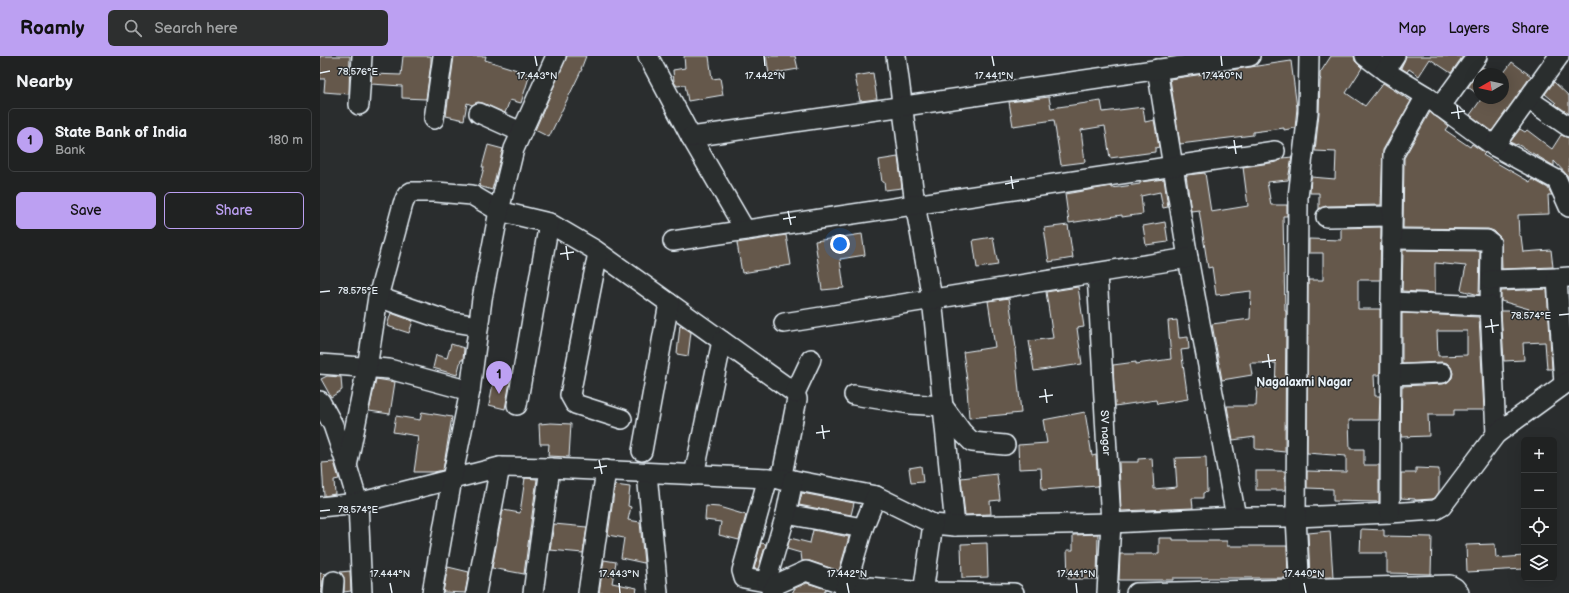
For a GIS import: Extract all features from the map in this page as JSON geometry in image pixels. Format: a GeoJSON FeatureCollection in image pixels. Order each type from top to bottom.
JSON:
{"type":"FeatureCollection","features":[{"type":"Feature","properties":{"kind":"street"},"geometry":{"type":"LineString","coordinates":[[359,105],[362,56]]}},
{"type":"Feature","properties":{"kind":"street"},"geometry":{"type":"LineString","coordinates":[[434,119],[443,56]]}},
{"type":"Feature","properties":{"kind":"street"},"geometry":{"type":"LineString","coordinates":[[432,593],[452,479],[470,390],[478,326],[499,210],[514,149],[556,56]]}},
{"type":"Feature","properties":{"kind":"street"},"geometry":{"type":"LineString","coordinates":[[648,56],[691,137],[745,230]]}},
{"type":"Feature","properties":{"kind":"street"},"geometry":{"type":"LineString","coordinates":[[896,56],[916,204],[932,298],[955,526]]}},
{"type":"Feature","properties":{"kind":"street"},"geometry":{"type":"LineString","coordinates":[[1300,591],[1296,517],[1298,197],[1308,114],[1309,56]]}},
{"type":"Feature","properties":{"kind":"street"},"geometry":{"type":"LineString","coordinates":[[1365,56],[1390,64],[1433,102],[1494,146],[1557,180],[1569,207]]}},
{"type":"Feature","properties":{"kind":"street"},"geometry":{"type":"LineString","coordinates":[[1390,513],[1391,302],[1394,155],[1433,102],[1476,56]]}},
{"type":"Feature","properties":{"kind":"street"},"geometry":{"type":"LineString","coordinates":[[1494,146],[1559,56]]}},
{"type":"Feature","properties":{"kind":"street"},"geometry":{"type":"LineString","coordinates":[[691,137],[1240,57]]}},
{"type":"Feature","properties":{"kind":"street"},"geometry":{"type":"LineString","coordinates":[[1157,70],[1188,258],[1236,516]]}},
{"type":"Feature","properties":{"kind":"street"},"geometry":{"type":"LineString","coordinates":[[1528,99],[1569,127]]}},
{"type":"Feature","properties":{"kind":"street"},"geometry":{"type":"LineString","coordinates":[[479,114],[521,132]]}},
{"type":"Feature","properties":{"kind":"street"},"geometry":{"type":"LineString","coordinates":[[673,241],[1275,151]]}},
{"type":"Feature","properties":{"kind":"street"},"geometry":{"type":"LineString","coordinates":[[347,466],[367,368],[378,297],[403,204],[407,195],[411,192],[436,192],[472,195],[499,210],[549,223],[598,253],[795,393],[797,399],[781,479],[742,571],[744,578],[771,586],[806,571],[846,589],[923,593],[1014,593]]}},
{"type":"Feature","properties":{"kind":"street"},"geometry":{"type":"LineString","coordinates":[[1326,217],[1392,216]]}},
{"type":"Feature","properties":{"kind":"street"},"geometry":{"type":"LineString","coordinates":[[517,405],[549,223]]}},
{"type":"Feature","properties":{"kind":"street"},"geometry":{"type":"LineString","coordinates":[[1392,239],[1489,241],[1492,246],[1490,306],[1496,434]]}},
{"type":"Feature","properties":{"kind":"street"},"geometry":{"type":"LineString","coordinates":[[598,253],[570,395],[575,404],[622,419]]}},
{"type":"Feature","properties":{"kind":"street"},"geometry":{"type":"LineString","coordinates":[[784,323],[1188,258]]}},
{"type":"Feature","properties":{"kind":"street","name":"SV nagar"},"geometry":{"type":"LineString","coordinates":[[1097,273],[1111,523],[1107,593]]}},
{"type":"Feature","properties":{"kind":"street"},"geometry":{"type":"LineString","coordinates":[[320,507],[358,504],[500,467],[606,470],[781,479],[876,496],[933,524],[955,526],[1111,523],[1236,516],[1296,517],[1435,510],[1442,506],[1496,434],[1567,383],[1563,277],[1491,280]]}},
{"type":"Feature","properties":{"kind":"street"},"geometry":{"type":"LineString","coordinates":[[378,297],[448,321],[478,326]]}},
{"type":"Feature","properties":{"kind":"street"},"geometry":{"type":"LineString","coordinates":[[1391,302],[1490,306]]}},
{"type":"Feature","properties":{"kind":"street"},"geometry":{"type":"LineString","coordinates":[[642,451],[669,304]]}},
{"type":"Feature","properties":{"kind":"street"},"geometry":{"type":"LineString","coordinates":[[694,475],[722,341]]}},
{"type":"Feature","properties":{"kind":"street"},"geometry":{"type":"LineString","coordinates":[[795,393],[811,359]]}},
{"type":"Feature","properties":{"kind":"street"},"geometry":{"type":"LineString","coordinates":[[320,364],[388,369],[470,390]]}},
{"type":"Feature","properties":{"kind":"street"},"geometry":{"type":"LineString","coordinates":[[1391,375],[1442,373]]}},
{"type":"Feature","properties":{"kind":"street"},"geometry":{"type":"LineString","coordinates":[[854,395],[910,404],[943,406]]}},
{"type":"Feature","properties":{"kind":"street"},"geometry":{"type":"LineString","coordinates":[[320,401],[333,425],[358,504],[362,593]]}},
{"type":"Feature","properties":{"kind":"street"},"geometry":{"type":"LineString","coordinates":[[943,406],[962,432],[972,442],[1006,445]]}},
{"type":"Feature","properties":{"kind":"street"},"geometry":{"type":"LineString","coordinates":[[476,593],[500,467]]}},
{"type":"Feature","properties":{"kind":"street"},"geometry":{"type":"LineString","coordinates":[[533,593],[550,468]]}},
{"type":"Feature","properties":{"kind":"street"},"geometry":{"type":"LineString","coordinates":[[588,593],[606,470]]}},
{"type":"Feature","properties":{"kind":"street"},"geometry":{"type":"LineString","coordinates":[[647,473],[658,593]]}},
{"type":"Feature","properties":{"kind":"street"},"geometry":{"type":"LineString","coordinates":[[771,586],[786,514],[781,479]]}},
{"type":"Feature","properties":{"kind":"street"},"geometry":{"type":"LineString","coordinates":[[846,589],[863,528],[876,496]]}},
{"type":"Feature","properties":{"kind":"street"},"geometry":{"type":"LineString","coordinates":[[786,514],[863,528]]}},
{"type":"Feature","properties":{"kind":"street"},"geometry":{"type":"LineString","coordinates":[[923,593],[933,524]]}},
{"type":"Feature","properties":{"kind":"street"},"geometry":{"type":"LineString","coordinates":[[1136,593],[1300,591],[1450,585],[1456,588],[1459,593]]}},
{"type":"Feature","properties":{"kind":"building"},"geometry":{"type":"Polygon","coordinates":[[[320,56],[350,56],[349,94],[324,92],[325,79],[320,79],[320,56]]]}},
{"type":"Feature","properties":{"kind":"building"},"geometry":{"type":"Polygon","coordinates":[[[403,56],[431,56],[426,99],[402,98],[402,86],[371,84],[372,74],[401,75],[403,56]]]}},
{"type":"Feature","properties":{"kind":"building"},"geometry":{"type":"Polygon","coordinates":[[[454,56],[486,56],[485,60],[530,74],[521,103],[510,100],[505,113],[483,103],[478,102],[472,105],[467,103],[464,120],[446,116],[454,56]]]}},
{"type":"Feature","properties":{"kind":"building"},"geometry":{"type":"Polygon","coordinates":[[[567,56],[586,56],[582,69],[549,137],[535,130],[567,56]]]}},
{"type":"Feature","properties":{"kind":"building"},"geometry":{"type":"Polygon","coordinates":[[[684,56],[709,56],[712,79],[720,78],[723,95],[688,101],[685,85],[677,86],[674,82],[673,70],[685,68],[684,56]]]}},
{"type":"Feature","properties":{"kind":"building"},"geometry":{"type":"Polygon","coordinates":[[[766,56],[795,56],[798,69],[769,74],[766,56]]]}},
{"type":"Feature","properties":{"kind":"building"},"geometry":{"type":"Polygon","coordinates":[[[1331,56],[1354,56],[1355,61],[1362,68],[1346,93],[1365,106],[1383,83],[1411,101],[1383,150],[1381,205],[1326,206],[1319,209],[1319,193],[1310,193],[1311,177],[1335,179],[1336,152],[1315,151],[1319,113],[1320,73],[1331,56]]]}},
{"type":"Feature","properties":{"kind":"building"},"geometry":{"type":"Polygon","coordinates":[[[1406,56],[1463,56],[1451,73],[1430,59],[1419,76],[1409,69],[1407,72],[1401,68],[1406,56]]]}},
{"type":"Feature","properties":{"kind":"building"},"geometry":{"type":"Polygon","coordinates":[[[1291,61],[1297,108],[1295,128],[1253,132],[1253,135],[1180,144],[1170,79],[1291,61]]]}},
{"type":"Feature","properties":{"kind":"building"},"geometry":{"type":"Polygon","coordinates":[[[1512,62],[1531,76],[1492,131],[1470,115],[1478,104],[1509,104],[1509,68],[1508,68],[1512,62]]]}},
{"type":"Feature","properties":{"kind":"building"},"geometry":{"type":"Polygon","coordinates":[[[873,73],[877,99],[860,101],[855,76],[873,73]]]}},
{"type":"Feature","properties":{"kind":"building"},"geometry":{"type":"Polygon","coordinates":[[[1473,80],[1473,91],[1468,87],[1473,80]]]}},
{"type":"Feature","properties":{"kind":"building"},"geometry":{"type":"Polygon","coordinates":[[[1554,82],[1569,96],[1569,114],[1555,104],[1556,103],[1545,94],[1554,82]]]}},
{"type":"Feature","properties":{"kind":"building"},"geometry":{"type":"Polygon","coordinates":[[[1049,97],[1051,108],[1101,101],[1103,112],[1143,107],[1145,122],[1154,120],[1159,147],[1155,148],[1155,152],[1110,158],[1105,126],[1081,130],[1085,162],[1061,165],[1054,120],[1013,126],[1009,102],[1049,97]]]}},
{"type":"Feature","properties":{"kind":"building"},"geometry":{"type":"Polygon","coordinates":[[[1430,112],[1448,126],[1445,130],[1470,147],[1472,144],[1485,153],[1483,155],[1530,182],[1532,179],[1548,188],[1552,195],[1548,195],[1549,214],[1518,215],[1519,236],[1521,236],[1523,252],[1551,250],[1553,267],[1502,269],[1501,238],[1494,231],[1488,229],[1403,228],[1404,158],[1430,112]]]}},
{"type":"Feature","properties":{"kind":"building"},"geometry":{"type":"Polygon","coordinates":[[[1520,129],[1525,132],[1527,130],[1552,149],[1561,135],[1569,138],[1569,180],[1567,175],[1554,161],[1554,166],[1517,144],[1516,145],[1510,142],[1520,129]]]}},
{"type":"Feature","properties":{"kind":"building"},"geometry":{"type":"Polygon","coordinates":[[[488,145],[503,149],[492,190],[479,186],[488,145]]]}},
{"type":"Feature","properties":{"kind":"building"},"geometry":{"type":"Polygon","coordinates":[[[898,157],[902,188],[885,190],[884,182],[882,182],[879,160],[898,157]]]}},
{"type":"Feature","properties":{"kind":"building"},"geometry":{"type":"Polygon","coordinates":[[[1292,157],[1288,180],[1267,182],[1271,205],[1287,205],[1287,216],[1283,216],[1286,311],[1285,452],[1255,449],[1255,437],[1233,440],[1227,406],[1256,406],[1257,387],[1275,388],[1276,363],[1250,363],[1252,375],[1222,380],[1212,324],[1250,319],[1251,291],[1216,295],[1212,267],[1208,268],[1199,210],[1191,211],[1186,175],[1205,173],[1211,212],[1248,206],[1243,167],[1277,162],[1283,158],[1292,157]]]}},
{"type":"Feature","properties":{"kind":"building"},"geometry":{"type":"Polygon","coordinates":[[[1164,179],[1168,207],[1163,208],[1160,192],[1141,196],[1143,214],[1122,217],[1122,215],[1069,223],[1065,194],[1112,186],[1112,188],[1140,184],[1140,182],[1164,179]]]}},
{"type":"Feature","properties":{"kind":"building"},"geometry":{"type":"Polygon","coordinates":[[[1165,222],[1168,242],[1146,245],[1143,226],[1165,222]]]}},
{"type":"Feature","properties":{"kind":"building"},"geometry":{"type":"Polygon","coordinates":[[[1068,225],[1073,258],[1049,262],[1044,228],[1068,225]]]}},
{"type":"Feature","properties":{"kind":"building"},"geometry":{"type":"Polygon","coordinates":[[[1381,227],[1380,280],[1358,280],[1358,309],[1380,309],[1380,370],[1379,375],[1374,375],[1375,396],[1380,396],[1379,420],[1349,420],[1350,449],[1364,449],[1364,465],[1379,465],[1379,502],[1333,501],[1333,489],[1307,488],[1307,471],[1346,472],[1346,456],[1307,453],[1308,280],[1323,280],[1323,253],[1309,253],[1309,239],[1341,240],[1341,228],[1381,227]]]}},
{"type":"Feature","properties":{"kind":"building"},"geometry":{"type":"Polygon","coordinates":[[[862,234],[865,255],[840,259],[844,288],[822,290],[815,241],[862,234]]]}},
{"type":"Feature","properties":{"kind":"building"},"geometry":{"type":"Polygon","coordinates":[[[786,235],[791,265],[742,273],[737,243],[786,235]]]}},
{"type":"Feature","properties":{"kind":"building"},"geometry":{"type":"Polygon","coordinates":[[[993,237],[998,265],[977,268],[973,240],[993,237]]]}},
{"type":"Feature","properties":{"kind":"building"},"geometry":{"type":"Polygon","coordinates":[[[1403,250],[1480,251],[1479,295],[1461,290],[1466,266],[1435,263],[1435,293],[1402,291],[1403,250]]]}},
{"type":"Feature","properties":{"kind":"building"},"geometry":{"type":"Polygon","coordinates":[[[1078,287],[1084,327],[1077,328],[1082,364],[1034,371],[1029,341],[1053,338],[1046,292],[1078,287]]]}},
{"type":"Feature","properties":{"kind":"building"},"geometry":{"type":"Polygon","coordinates":[[[1547,289],[1552,369],[1547,369],[1545,342],[1523,343],[1524,360],[1504,361],[1501,311],[1528,311],[1529,309],[1501,301],[1501,291],[1547,289]]]}},
{"type":"Feature","properties":{"kind":"building"},"geometry":{"type":"Polygon","coordinates":[[[1009,298],[1016,348],[1021,413],[969,418],[968,388],[963,352],[995,347],[988,301],[1009,298]]]}},
{"type":"Feature","properties":{"kind":"building"},"geometry":{"type":"Polygon","coordinates":[[[391,313],[413,321],[409,333],[387,326],[391,313]]]}},
{"type":"Feature","properties":{"kind":"building"},"geometry":{"type":"Polygon","coordinates":[[[1402,313],[1479,317],[1484,410],[1454,410],[1454,415],[1428,415],[1429,436],[1401,437],[1402,386],[1443,384],[1452,378],[1453,373],[1451,367],[1447,363],[1442,362],[1402,364],[1402,313]],[[1437,331],[1438,356],[1467,355],[1467,331],[1437,331]]]}},
{"type":"Feature","properties":{"kind":"building"},"geometry":{"type":"Polygon","coordinates":[[[1177,320],[1179,338],[1188,337],[1189,349],[1181,350],[1188,399],[1157,404],[1156,400],[1115,406],[1113,365],[1136,362],[1136,364],[1171,359],[1168,321],[1177,320]]]}},
{"type":"Feature","properties":{"kind":"building"},"geometry":{"type":"Polygon","coordinates":[[[680,325],[691,332],[688,356],[677,354],[680,325]]]}},
{"type":"Feature","properties":{"kind":"building"},"geometry":{"type":"Polygon","coordinates":[[[451,344],[464,348],[463,360],[461,360],[457,375],[433,368],[436,355],[447,358],[451,344]]]}},
{"type":"Feature","properties":{"kind":"building"},"geometry":{"type":"Polygon","coordinates":[[[327,376],[341,377],[342,390],[331,397],[321,379],[327,376]]]}},
{"type":"Feature","properties":{"kind":"building"},"geometry":{"type":"Polygon","coordinates":[[[494,378],[510,382],[505,409],[489,405],[494,378]]]}},
{"type":"Feature","properties":{"kind":"building"},"geometry":{"type":"Polygon","coordinates":[[[376,379],[395,382],[390,414],[369,411],[376,379]]]}},
{"type":"Feature","properties":{"kind":"building"},"geometry":{"type":"Polygon","coordinates":[[[422,412],[452,417],[443,470],[434,472],[414,472],[418,436],[393,432],[396,416],[420,420],[422,412]]]}},
{"type":"Feature","properties":{"kind":"building"},"geometry":{"type":"Polygon","coordinates":[[[1085,412],[1092,456],[1096,455],[1098,486],[1042,490],[1041,468],[1019,469],[1018,445],[1047,443],[1043,420],[1085,412]]]}},
{"type":"Feature","properties":{"kind":"building"},"geometry":{"type":"Polygon","coordinates":[[[539,424],[571,424],[569,457],[548,456],[549,444],[540,444],[539,424]]]}},
{"type":"Feature","properties":{"kind":"building"},"geometry":{"type":"Polygon","coordinates":[[[1206,457],[1207,492],[1203,493],[1203,498],[1192,498],[1193,508],[1121,511],[1119,462],[1138,462],[1138,459],[1152,458],[1154,489],[1177,487],[1175,458],[1206,457]]]}},
{"type":"Feature","properties":{"kind":"building"},"geometry":{"type":"Polygon","coordinates":[[[334,462],[339,479],[334,480],[335,494],[324,496],[322,463],[334,462]]]}},
{"type":"Feature","properties":{"kind":"building"},"geometry":{"type":"Polygon","coordinates":[[[921,466],[923,482],[911,483],[909,468],[921,466]]]}},
{"type":"Feature","properties":{"kind":"building"},"geometry":{"type":"Polygon","coordinates":[[[1416,468],[1439,469],[1439,492],[1435,498],[1415,500],[1401,498],[1401,473],[1416,473],[1416,468]]]}},
{"type":"Feature","properties":{"kind":"building"},"geometry":{"type":"Polygon","coordinates":[[[1256,471],[1285,471],[1285,490],[1256,490],[1256,471]]]}},
{"type":"Feature","properties":{"kind":"building"},"geometry":{"type":"Polygon","coordinates":[[[997,474],[1000,500],[990,501],[991,514],[965,515],[961,478],[997,474]]]}},
{"type":"Feature","properties":{"kind":"building"},"geometry":{"type":"Polygon","coordinates":[[[525,478],[537,479],[524,574],[492,568],[503,510],[520,513],[525,478]]]}},
{"type":"Feature","properties":{"kind":"building"},"geometry":{"type":"Polygon","coordinates":[[[615,485],[630,487],[628,506],[631,507],[628,520],[640,522],[644,563],[621,558],[624,538],[608,535],[615,485]]]}},
{"type":"Feature","properties":{"kind":"building"},"geometry":{"type":"Polygon","coordinates":[[[802,493],[854,503],[851,515],[799,505],[802,493]]]}},
{"type":"Feature","properties":{"kind":"building"},"geometry":{"type":"Polygon","coordinates":[[[706,506],[719,507],[746,515],[739,540],[719,535],[721,522],[705,520],[706,506]]]}},
{"type":"Feature","properties":{"kind":"building"},"geometry":{"type":"Polygon","coordinates":[[[554,524],[587,527],[583,553],[550,550],[554,524]]]}},
{"type":"Feature","properties":{"kind":"building"},"geometry":{"type":"Polygon","coordinates":[[[1361,529],[1384,530],[1384,536],[1432,537],[1431,574],[1387,573],[1387,553],[1360,553],[1361,529]]]}},
{"type":"Feature","properties":{"kind":"building"},"geometry":{"type":"Polygon","coordinates":[[[813,530],[849,537],[839,571],[810,561],[802,561],[801,553],[787,549],[790,538],[810,543],[813,530]]]}},
{"type":"Feature","properties":{"kind":"building"},"geometry":{"type":"Polygon","coordinates":[[[1330,531],[1333,577],[1310,578],[1308,533],[1330,531]]]}},
{"type":"Feature","properties":{"kind":"building"},"geometry":{"type":"Polygon","coordinates":[[[1098,534],[1097,579],[1068,579],[1067,550],[1073,550],[1073,535],[1098,534]]]}},
{"type":"Feature","properties":{"kind":"building"},"geometry":{"type":"Polygon","coordinates":[[[1159,538],[1173,538],[1173,540],[1188,541],[1227,541],[1227,546],[1287,546],[1288,578],[1173,578],[1173,580],[1119,580],[1120,554],[1159,554],[1159,538]]]}},
{"type":"Feature","properties":{"kind":"building"},"geometry":{"type":"Polygon","coordinates":[[[761,543],[766,544],[758,569],[754,569],[761,543]]]}},
{"type":"Feature","properties":{"kind":"building"},"geometry":{"type":"Polygon","coordinates":[[[987,543],[988,577],[962,578],[961,544],[987,543]]]}},
{"type":"Feature","properties":{"kind":"building"},"geometry":{"type":"Polygon","coordinates":[[[1495,544],[1496,558],[1521,556],[1521,569],[1467,572],[1466,545],[1495,544]]]}},
{"type":"Feature","properties":{"kind":"building"},"geometry":{"type":"Polygon","coordinates":[[[604,560],[616,562],[612,583],[637,588],[636,593],[599,593],[604,560]]]}},
{"type":"Feature","properties":{"kind":"building"},"geometry":{"type":"Polygon","coordinates":[[[448,567],[469,572],[465,593],[443,592],[448,567]]]}},
{"type":"Feature","properties":{"kind":"building"},"geometry":{"type":"Polygon","coordinates":[[[350,571],[351,591],[344,592],[344,577],[340,572],[350,571]]]}},
{"type":"Feature","properties":{"kind":"building"},"geometry":{"type":"Polygon","coordinates":[[[320,573],[326,574],[323,580],[322,593],[320,593],[320,573]]]}},
{"type":"Feature","properties":{"kind":"building"},"geometry":{"type":"Polygon","coordinates":[[[807,583],[826,589],[824,593],[792,593],[795,588],[807,583]]]}},
{"type":"Feature","properties":{"kind":"place","name":"State Bank of India"},"geometry":{"type":"Point","coordinates":[499,394]}},
{"type":"Feature","properties":{"kind":"district","name":"Nagalaxmi Nagar"},"geometry":{"type":"Point","coordinates":[1304,382]}}]}
